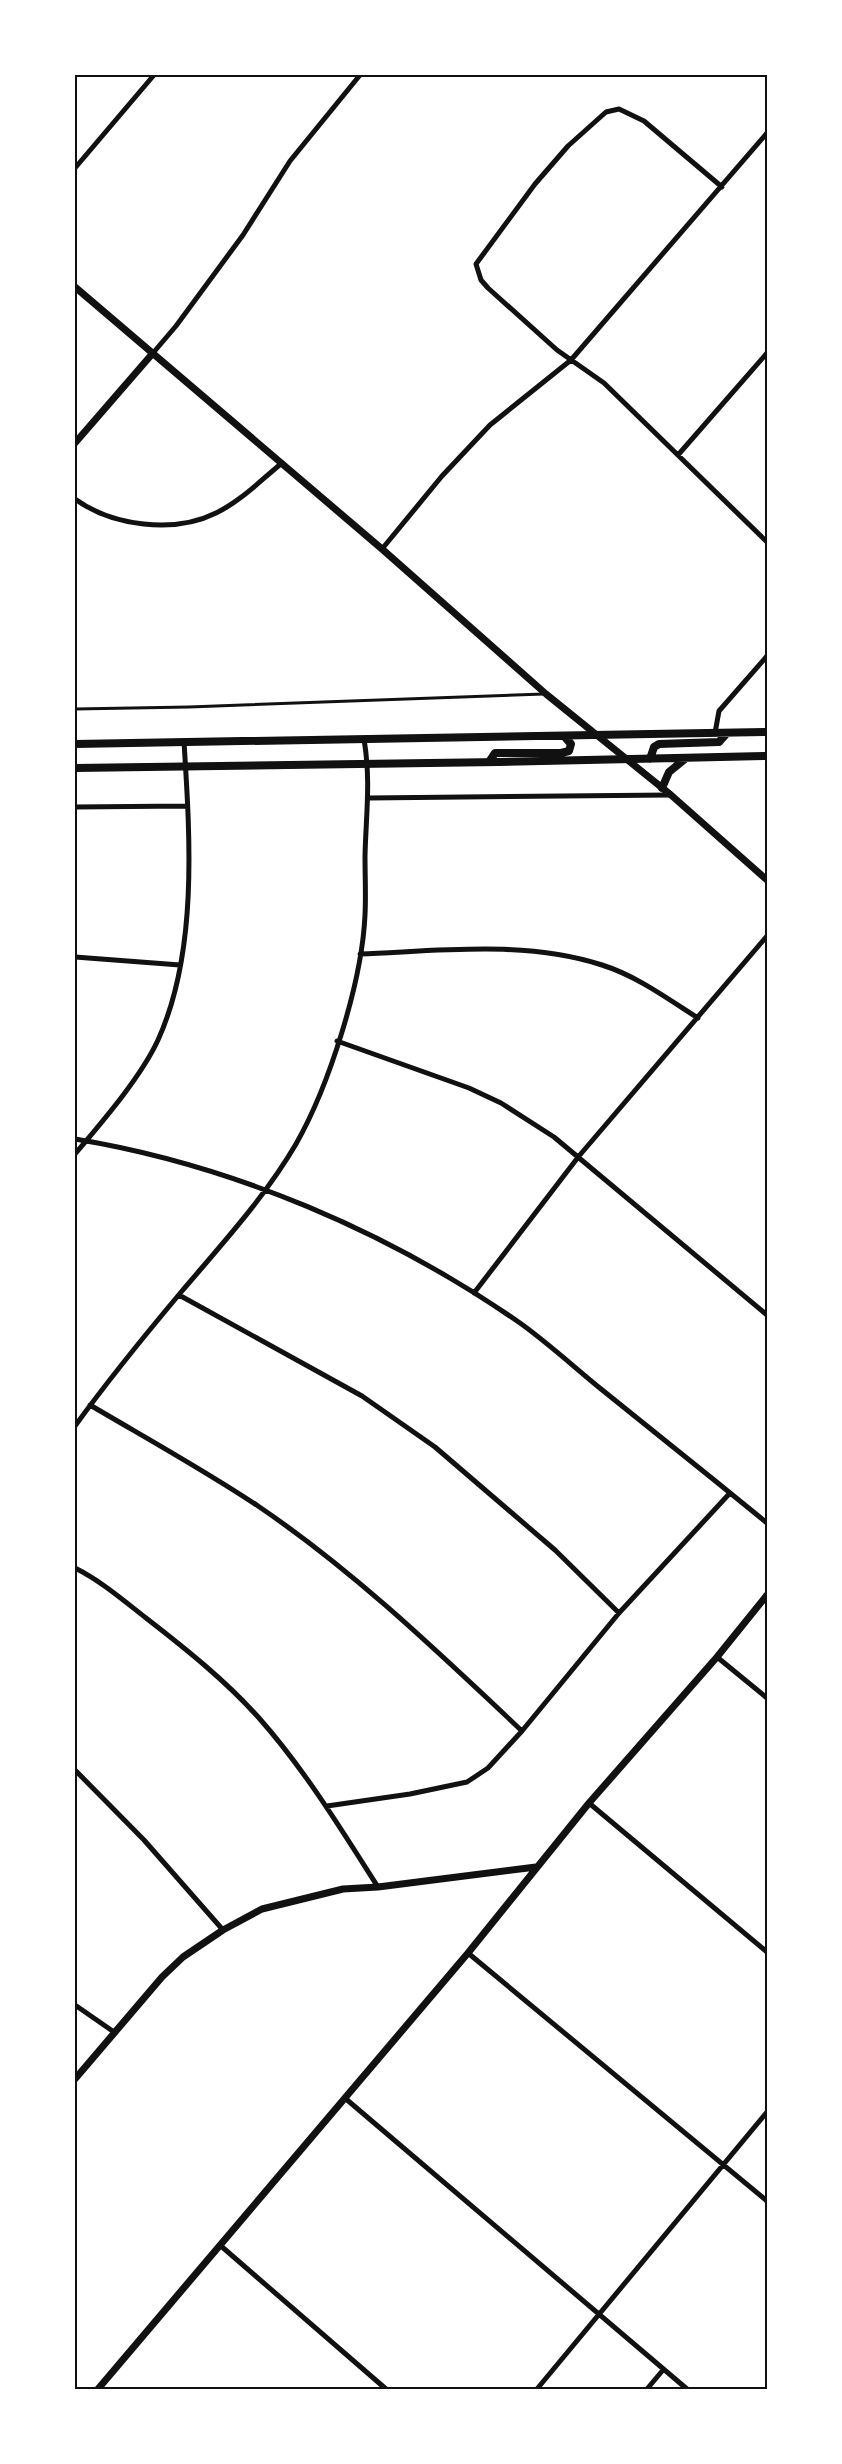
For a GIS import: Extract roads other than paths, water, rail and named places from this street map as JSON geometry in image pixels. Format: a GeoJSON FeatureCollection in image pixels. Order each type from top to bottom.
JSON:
{"type":"FeatureCollection","features":[{"type":"Feature","properties":{"kind":"main road"},"geometry":{"type":"LineString","coordinates":[[75,744],[767,732]]}},
{"type":"Feature","properties":{"kind":"main road"},"geometry":{"type":"LineString","coordinates":[[650,759],[654,747],[659,744],[719,742],[727,734]]}},
{"type":"Feature","properties":{"kind":"main road"},"geometry":{"type":"LineString","coordinates":[[489,762],[495,753],[569,751],[571,744],[564,736]]}},
{"type":"Feature","properties":{"kind":"main road"},"geometry":{"type":"LineString","coordinates":[[75,768],[186,768],[767,756]]}},
{"type":"Feature","properties":{"kind":"main road"},"geometry":{"type":"LineString","coordinates":[[662,788],[669,772],[685,759]]}},
{"type":"Feature","properties":{"kind":"street"},"geometry":{"type":"LineString","coordinates":[[75,168],[154,75]]}},
{"type":"Feature","properties":{"kind":"street"},"geometry":{"type":"LineString","coordinates":[[75,443],[176,326],[243,235],[290,161],[360,75]]}},
{"type":"Feature","properties":{"kind":"street"},"geometry":{"type":"LineString","coordinates":[[722,187],[644,121],[618,110],[606,112],[568,146],[535,184],[476,264],[481,280],[488,288],[557,350],[604,383],[767,542]]}},
{"type":"Feature","properties":{"kind":"street"},"geometry":{"type":"LineString","coordinates":[[382,549],[442,476],[490,425],[571,360],[767,133]]}},
{"type":"Feature","properties":{"kind":"street"},"geometry":{"type":"LineString","coordinates":[[75,287],[382,549],[546,694],[662,788],[767,880]]}},
{"type":"Feature","properties":{"kind":"street"},"geometry":{"type":"LineString","coordinates":[[678,455],[767,353]]}},
{"type":"Feature","properties":{"kind":"street"},"geometry":{"type":"LineString","coordinates":[[75,499],[123,521],[160,524],[194,522],[235,503],[282,463]]}},
{"type":"Feature","properties":{"kind":"street"},"geometry":{"type":"LineString","coordinates":[[715,733],[718,711],[767,656]]}},
{"type":"Feature","properties":{"kind":"street"},"geometry":{"type":"LineString","coordinates":[[75,1426],[127,1356],[264,1191],[295,1145],[311,1115],[347,1010],[360,954],[365,916],[365,849],[369,798],[368,764],[364,739]]}},
{"type":"Feature","properties":{"kind":"street"},"geometry":{"type":"LineString","coordinates":[[75,1154],[136,1075],[157,1041],[168,1014],[180,965],[189,859],[184,742]]}},
{"type":"Feature","properties":{"kind":"street"},"geometry":{"type":"LineString","coordinates":[[369,798],[670,795]]}},
{"type":"Feature","properties":{"kind":"street"},"geometry":{"type":"LineString","coordinates":[[75,807],[186,806]]}},
{"type":"Feature","properties":{"kind":"street"},"geometry":{"type":"LineString","coordinates":[[474,1293],[579,1156],[767,936]]}},
{"type":"Feature","properties":{"kind":"street"},"geometry":{"type":"LineString","coordinates":[[360,954],[484,949],[560,954],[603,965],[648,986],[698,1018]]}},
{"type":"Feature","properties":{"kind":"street"},"geometry":{"type":"LineString","coordinates":[[75,957],[180,965]]}},
{"type":"Feature","properties":{"kind":"street"},"geometry":{"type":"LineString","coordinates":[[337,1041],[469,1088],[501,1103],[579,1156],[767,1316]]}},
{"type":"Feature","properties":{"kind":"street"},"geometry":{"type":"LineString","coordinates":[[75,1139],[188,1165],[264,1191],[337,1219],[444,1275],[522,1325],[767,1523]]}},
{"type":"Feature","properties":{"kind":"street"},"geometry":{"type":"LineString","coordinates":[[179,1295],[362,1396],[435,1447],[555,1550],[619,1613]]}},
{"type":"Feature","properties":{"kind":"street"},"geometry":{"type":"LineString","coordinates":[[90,1405],[258,1506],[340,1567],[425,1640],[522,1731]]}},
{"type":"Feature","properties":{"kind":"street"},"geometry":{"type":"LineString","coordinates":[[327,1806],[410,1794],[467,1782],[488,1768],[522,1731],[619,1613],[730,1493]]}},
{"type":"Feature","properties":{"kind":"street"},"geometry":{"type":"LineString","coordinates":[[75,1568],[92,1576],[223,1682],[273,1735],[327,1806],[378,1887]]}},
{"type":"Feature","properties":{"kind":"street"},"geometry":{"type":"LineString","coordinates":[[98,2389],[468,1953],[589,1803],[717,1657],[767,1595]]}},
{"type":"Feature","properties":{"kind":"street"},"geometry":{"type":"LineString","coordinates":[[717,1657],[767,1698]]}},
{"type":"Feature","properties":{"kind":"street"},"geometry":{"type":"LineString","coordinates":[[75,1770],[144,1840],[223,1930]]}},
{"type":"Feature","properties":{"kind":"street"},"geometry":{"type":"LineString","coordinates":[[589,1803],[767,1952]]}},
{"type":"Feature","properties":{"kind":"street"},"geometry":{"type":"LineString","coordinates":[[75,2079],[162,1977],[183,1957],[223,1930],[262,1909],[343,1889],[378,1887],[536,1867]]}},
{"type":"Feature","properties":{"kind":"street"},"geometry":{"type":"LineString","coordinates":[[468,1953],[767,2201]]}},
{"type":"Feature","properties":{"kind":"street"},"geometry":{"type":"LineString","coordinates":[[75,2005],[114,2032]]}},
{"type":"Feature","properties":{"kind":"street"},"geometry":{"type":"LineString","coordinates":[[345,2098],[687,2389]]}},
{"type":"Feature","properties":{"kind":"street"},"geometry":{"type":"LineString","coordinates":[[537,2389],[767,2112]]}},
{"type":"Feature","properties":{"kind":"street"},"geometry":{"type":"LineString","coordinates":[[221,2246],[386,2389]]}},
{"type":"Feature","properties":{"kind":"street"},"geometry":{"type":"LineString","coordinates":[[647,2389],[663,2370]]}},
{"type":"Feature","properties":{"kind":"lane"},"geometry":{"type":"LineString","coordinates":[[75,709],[546,694]]}}]}
